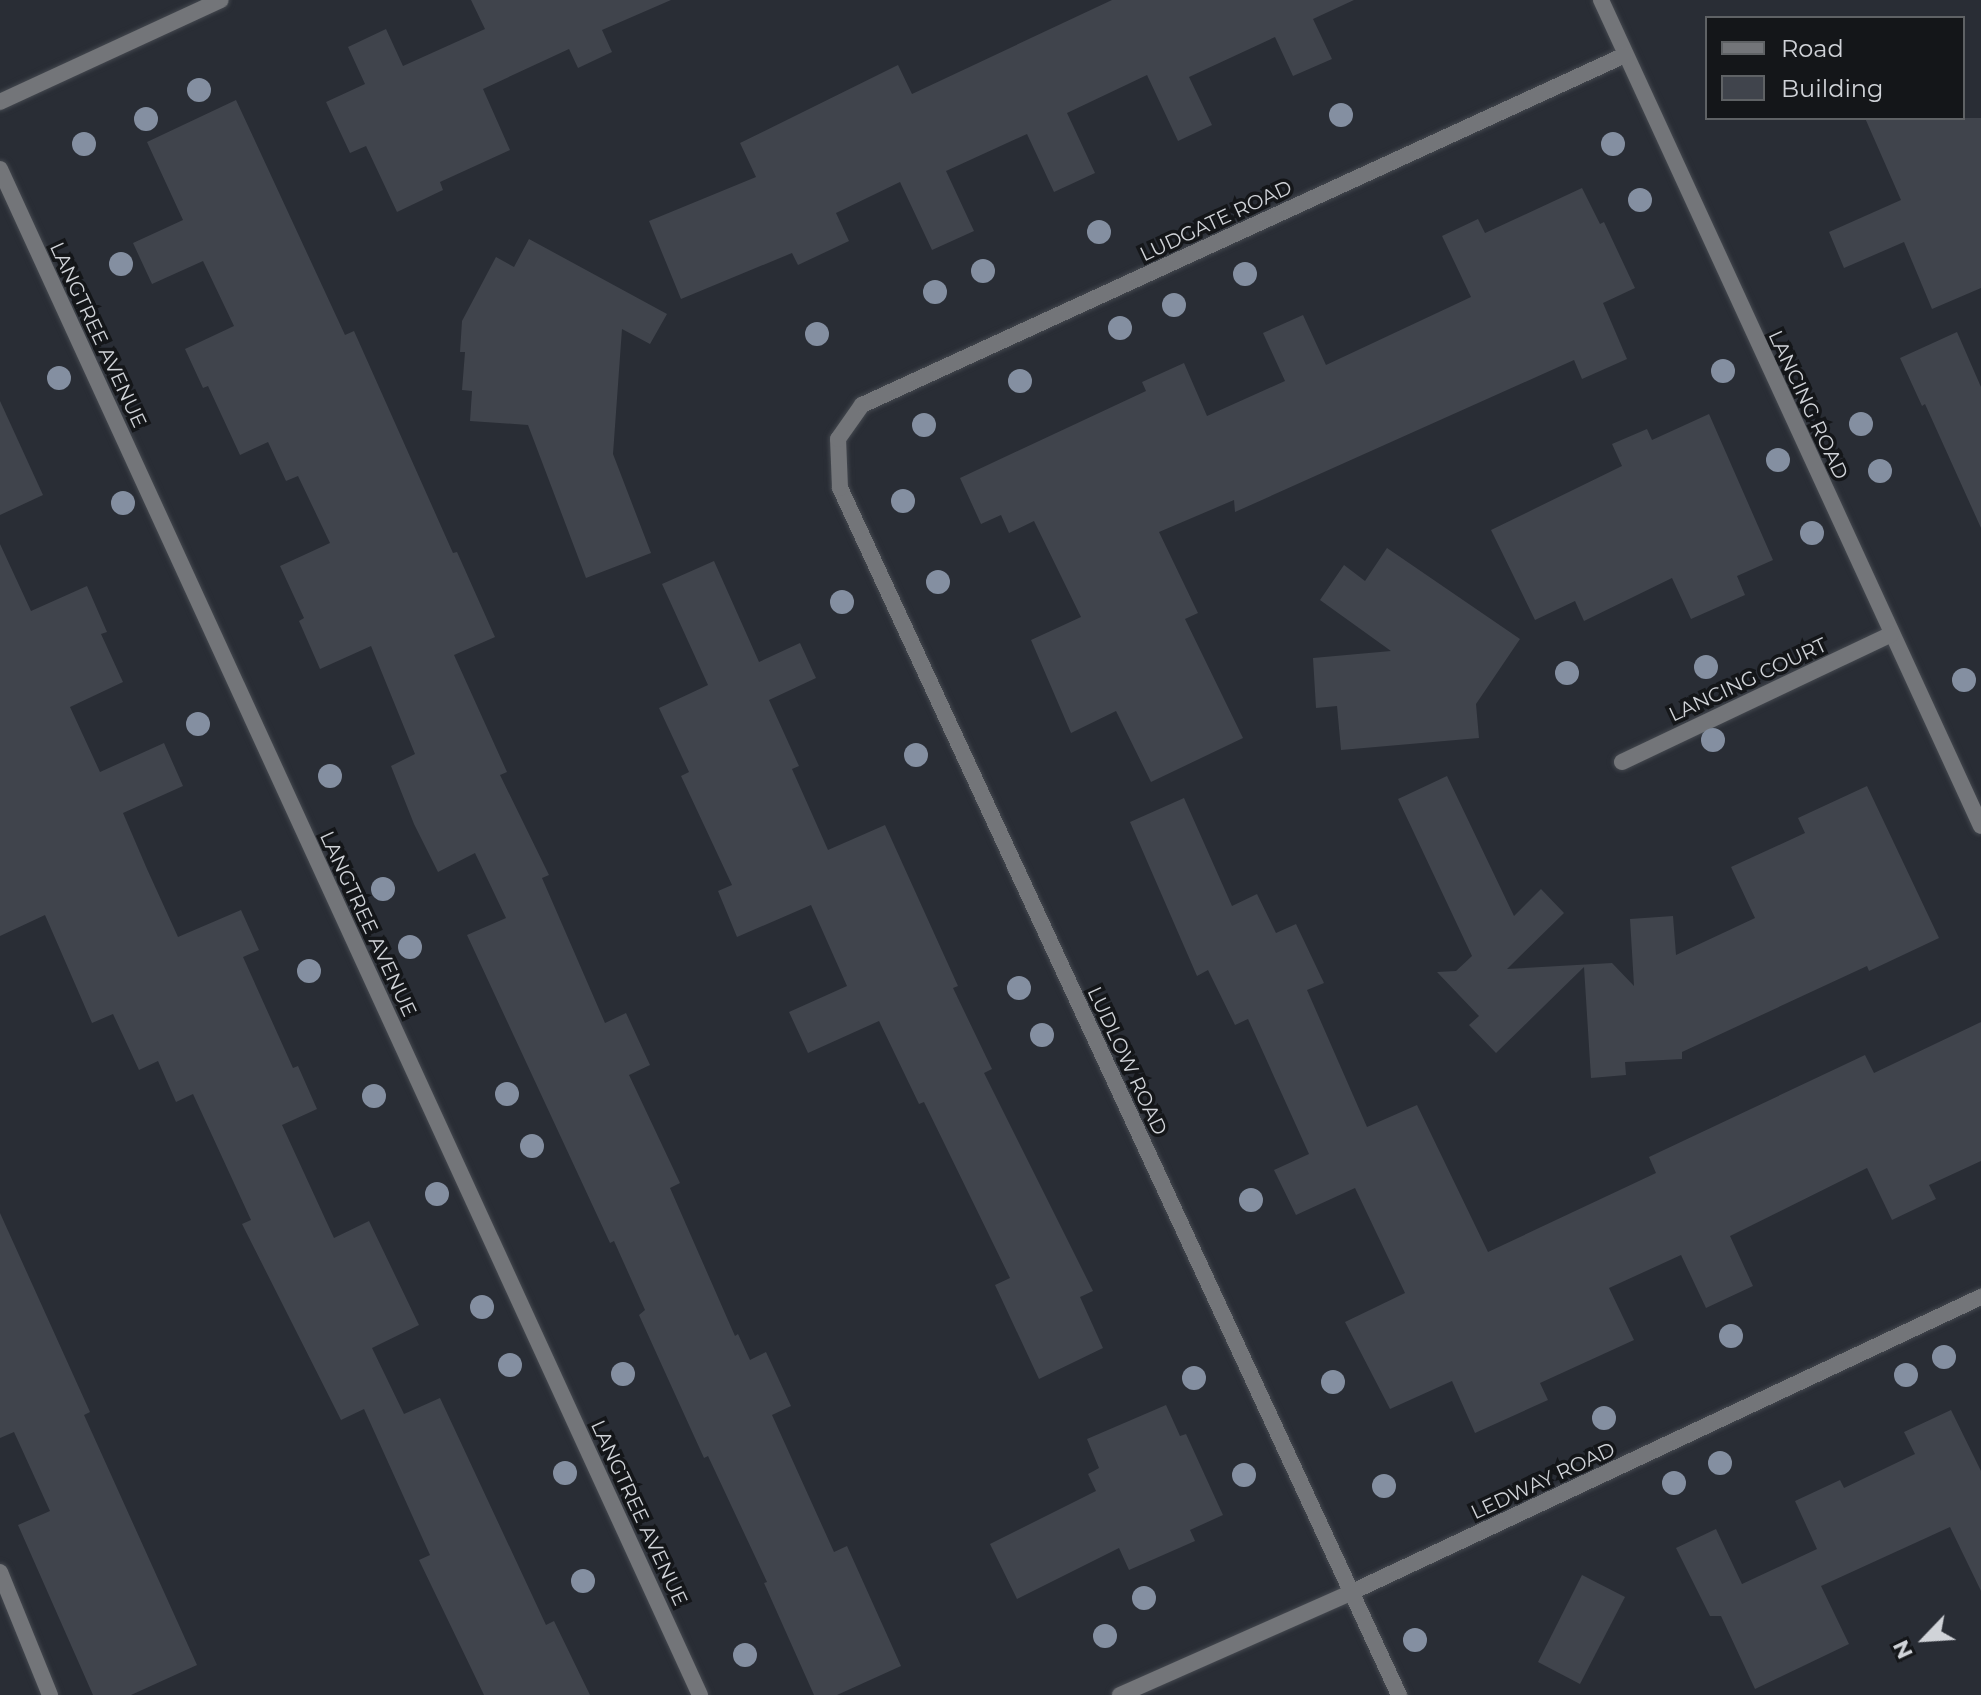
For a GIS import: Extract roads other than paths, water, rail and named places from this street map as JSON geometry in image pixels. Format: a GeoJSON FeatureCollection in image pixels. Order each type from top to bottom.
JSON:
{"type":"FeatureCollection","features":[{"type":"Feature","properties":{"kind":"street"},"geometry":{"type":"LineString","coordinates":[[0,102],[221,0]]}},
{"type":"Feature","properties":{"kind":"street","name":"LANCING ROAD"},"geometry":{"type":"LineString","coordinates":[[1601,0],[1981,826]]}},
{"type":"Feature","properties":{"kind":"street","name":"LUDGATE ROAD"},"geometry":{"type":"LineString","coordinates":[[838,439],[862,405],[1625,55]]}},
{"type":"Feature","properties":{"kind":"street","name":"LANGTREE AVENUE"},"geometry":{"type":"LineString","coordinates":[[0,169],[700,1695]]}},
{"type":"Feature","properties":{"kind":"street","name":"LUDLOW ROAD"},"geometry":{"type":"LineString","coordinates":[[838,439],[840,488],[1399,1695]]}},
{"type":"Feature","properties":{"kind":"street","name":"LANCING COURT"},"geometry":{"type":"LineString","coordinates":[[1622,762],[1891,634]]}},
{"type":"Feature","properties":{"kind":"street","name":"LEDWAY ROAD"},"geometry":{"type":"LineString","coordinates":[[1120,1695],[1352,1592],[1981,1297]]}},
{"type":"Feature","properties":{"kind":"street"},"geometry":{"type":"LineString","coordinates":[[0,1572],[50,1695]]}}]}
